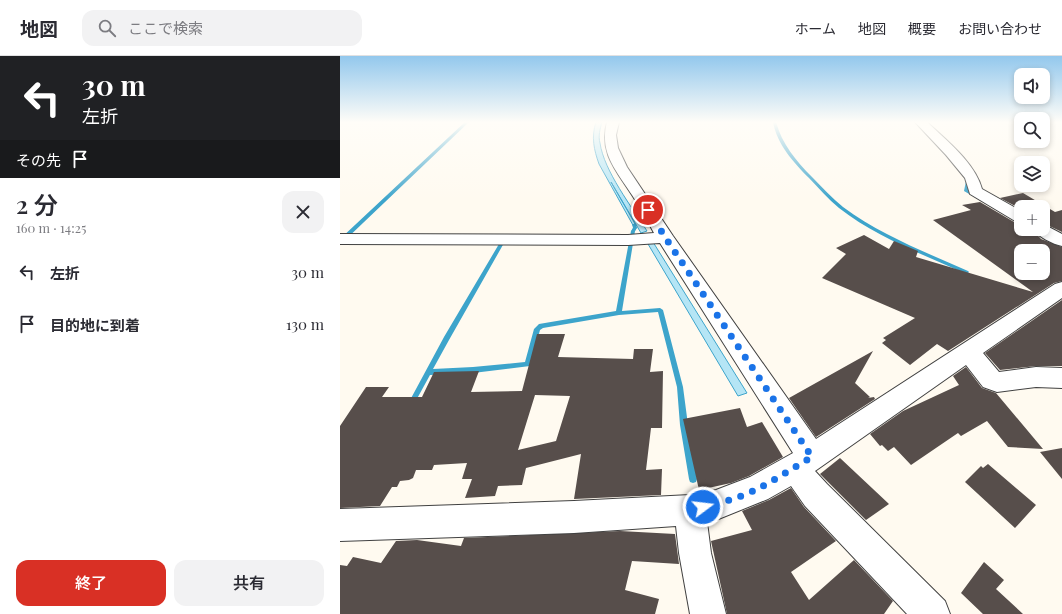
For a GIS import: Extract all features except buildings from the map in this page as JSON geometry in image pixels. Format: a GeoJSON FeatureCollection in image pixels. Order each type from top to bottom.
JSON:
{"type":"FeatureCollection","features":[{"type":"Feature","properties":{"kind":"street"},"geometry":{"type":"LineString","coordinates":[[612,148],[620,167],[640,196],[803,462],[816,495],[932,614]]}},
{"type":"Feature","properties":{"kind":"street"},"geometry":{"type":"LineString","coordinates":[[947,148],[972,178],[975,190],[1014,214]]}},
{"type":"Feature","properties":{"kind":"street"},"geometry":{"type":"LineString","coordinates":[[1050,234],[1062,241]]}},
{"type":"Feature","properties":{"kind":"street"},"geometry":{"type":"LineString","coordinates":[[340,239],[628,240],[665,237]]}},
{"type":"Feature","properties":{"kind":"street"},"geometry":{"type":"LineString","coordinates":[[341,526],[574,517],[690,510],[716,504],[758,489],[803,462],[1062,289]]}},
{"type":"Feature","properties":{"kind":"street"},"geometry":{"type":"LineString","coordinates":[[969,352],[992,380],[997,382],[1036,377],[1062,378]]}},
{"type":"Feature","properties":{"kind":"street"},"geometry":{"type":"LineString","coordinates":[[690,510],[695,553],[708,614]]}},
{"type":"Feature","properties":{"kind":"water"},"geometry":{"type":"Polygon","coordinates":[[[595,148],[601,148],[607,165],[619,188],[647,231],[641,233],[611,182],[634,222],[636,228],[634,232],[632,231],[634,227],[599,164],[595,148]]]}},
{"type":"Feature","properties":{"kind":"water"},"geometry":{"type":"Polygon","coordinates":[[[653,242],[747,393],[738,396],[648,244],[653,242]]]}},
{"type":"Feature","properties":{"kind":"waterway"},"geometry":{"type":"LineString","coordinates":[[340,242],[439,148]]}},
{"type":"Feature","properties":{"kind":"waterway"},"geometry":{"type":"LineString","coordinates":[[785,148],[806,173],[828,195],[855,217],[870,227],[918,251],[966,272]]}},
{"type":"Feature","properties":{"kind":"waterway"},"geometry":{"type":"LineString","coordinates":[[968,177],[966,191],[977,197]]}},
{"type":"Feature","properties":{"kind":"waterway"},"geometry":{"type":"LineString","coordinates":[[619,313],[633,231],[635,228],[634,225]]}},
{"type":"Feature","properties":{"kind":"waterway"},"geometry":{"type":"LineString","coordinates":[[428,372],[502,243],[496,243]]}},
{"type":"Feature","properties":{"kind":"waterway"},"geometry":{"type":"LineString","coordinates":[[619,313],[660,310],[680,387],[684,425],[693,479]]}},
{"type":"Feature","properties":{"kind":"waterway"},"geometry":{"type":"LineString","coordinates":[[428,372],[473,370],[528,364],[537,329],[541,326],[619,313]]}},
{"type":"Feature","properties":{"kind":"waterway"},"geometry":{"type":"LineString","coordinates":[[411,404],[428,372]]}},
{"type":"Feature","properties":{"kind":"route"},"geometry":{"type":"LineString","coordinates":[[648,210],[812,457],[758,489],[703,507]]}}]}
